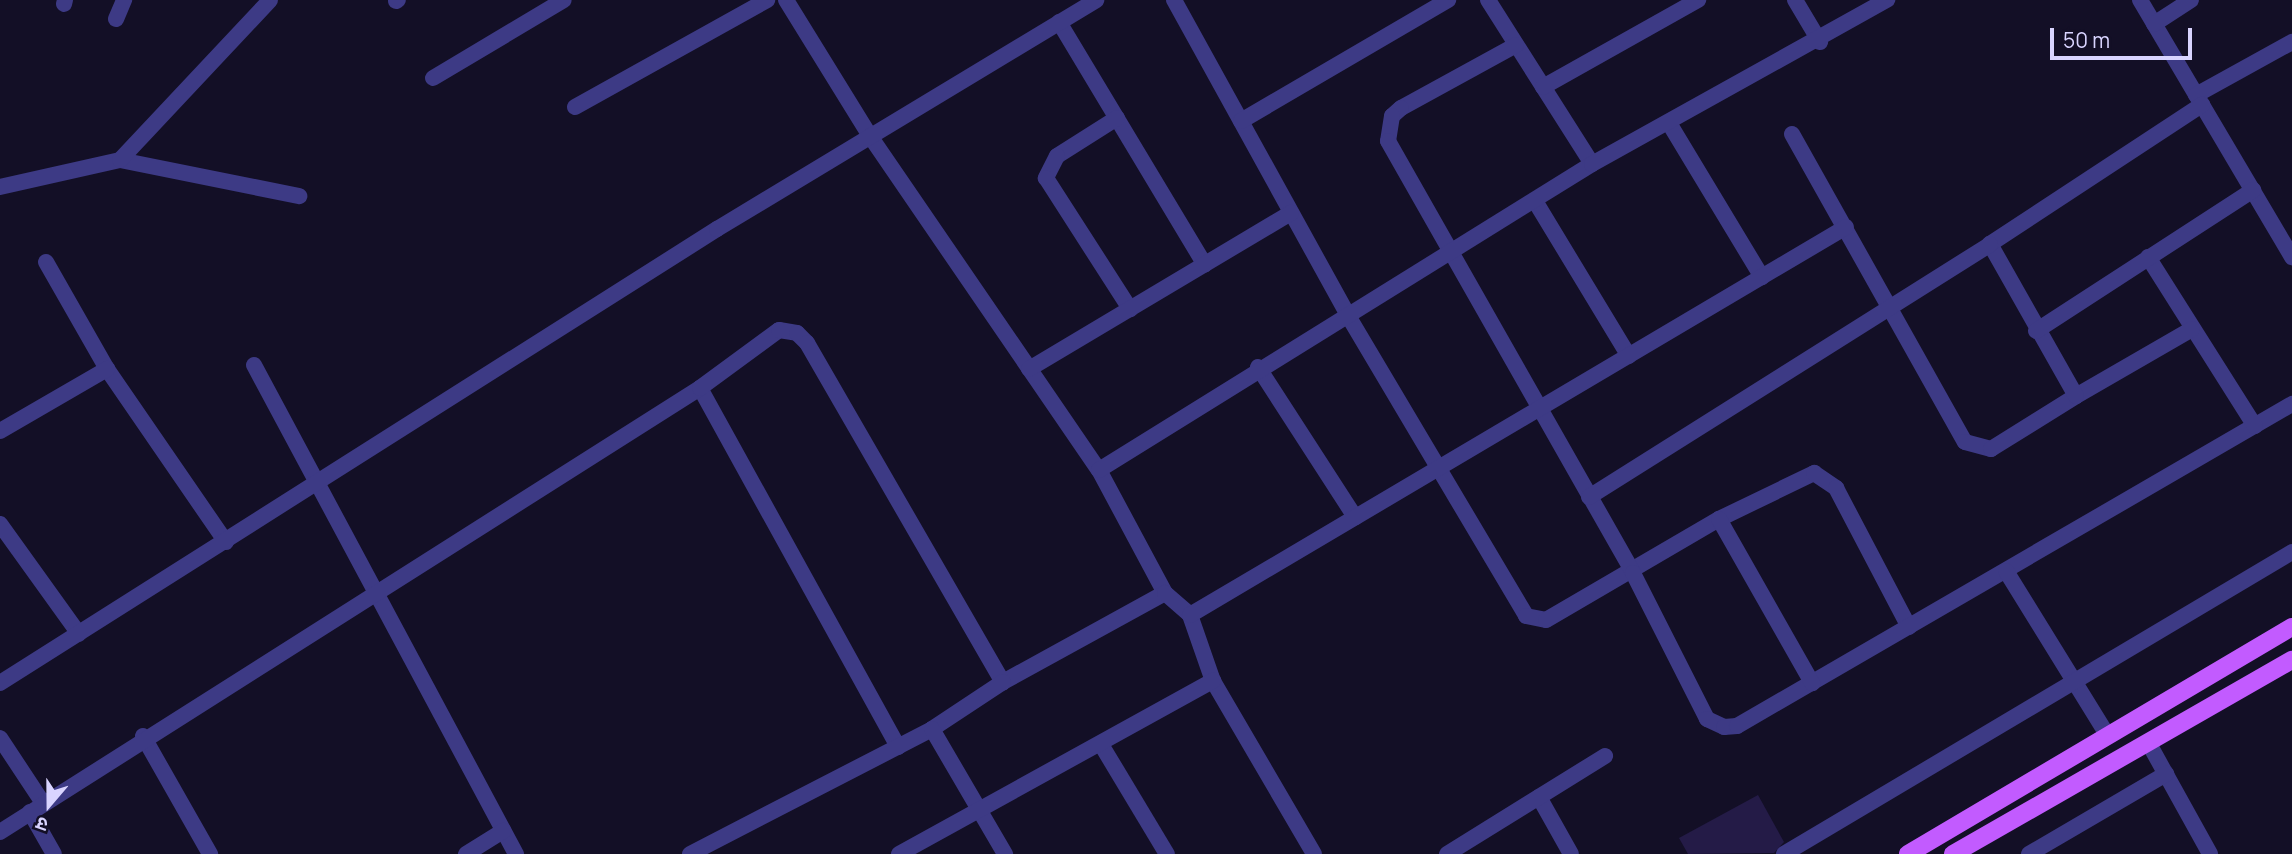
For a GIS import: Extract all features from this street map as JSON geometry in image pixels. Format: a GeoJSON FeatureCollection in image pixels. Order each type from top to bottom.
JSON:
{"type":"FeatureCollection","features":[{"type":"Feature","properties":{"kind":"main road"},"geometry":{"type":"LineString","coordinates":[[1908,854],[2292,627]]}},
{"type":"Feature","properties":{"kind":"main road"},"geometry":{"type":"LineString","coordinates":[[1953,854],[2292,660]]}},
{"type":"Feature","properties":{"kind":"street"},"geometry":{"type":"LineString","coordinates":[[116,19],[124,0]]}},
{"type":"Feature","properties":{"kind":"street"},"geometry":{"type":"LineString","coordinates":[[120,160],[263,15],[270,0]]}},
{"type":"Feature","properties":{"kind":"street"},"geometry":{"type":"LineString","coordinates":[[433,78],[564,0]]}},
{"type":"Feature","properties":{"kind":"street"},"geometry":{"type":"LineString","coordinates":[[575,107],[768,0]]}},
{"type":"Feature","properties":{"kind":"street"},"geometry":{"type":"LineString","coordinates":[[786,0],[870,136],[1099,470],[1165,593],[1190,615],[1213,681],[1314,854]]}},
{"type":"Feature","properties":{"kind":"street"},"geometry":{"type":"LineString","coordinates":[[0,683],[870,136],[1096,0]]}},
{"type":"Feature","properties":{"kind":"street"},"geometry":{"type":"LineString","coordinates":[[1174,0],[1350,319],[1533,621],[1546,620],[1633,573],[1719,519],[1794,478],[1826,476],[1909,627]]}},
{"type":"Feature","properties":{"kind":"street"},"geometry":{"type":"LineString","coordinates":[[1241,121],[1448,0]]}},
{"type":"Feature","properties":{"kind":"street"},"geometry":{"type":"LineString","coordinates":[[1488,0],[1592,164]]}},
{"type":"Feature","properties":{"kind":"street"},"geometry":{"type":"LineString","coordinates":[[1543,87],[1698,0]]}},
{"type":"Feature","properties":{"kind":"street"},"geometry":{"type":"LineString","coordinates":[[1795,0],[1820,42]]}},
{"type":"Feature","properties":{"kind":"street"},"geometry":{"type":"LineString","coordinates":[[1099,470],[1258,367],[1350,319],[1592,164],[1820,42],[1887,0]]}},
{"type":"Feature","properties":{"kind":"street"},"geometry":{"type":"LineString","coordinates":[[2140,0],[2292,257]]}},
{"type":"Feature","properties":{"kind":"street"},"geometry":{"type":"LineString","coordinates":[[2154,24],[2192,0]]}},
{"type":"Feature","properties":{"kind":"street"},"geometry":{"type":"LineString","coordinates":[[1059,22],[1205,265]]}},
{"type":"Feature","properties":{"kind":"street"},"geometry":{"type":"LineString","coordinates":[[1516,45],[1401,108],[1387,129],[1450,255],[1633,573],[1707,719],[1737,726],[2292,404]]}},
{"type":"Feature","properties":{"kind":"street"},"geometry":{"type":"LineString","coordinates":[[1589,497],[1890,302],[1990,244],[2199,100],[2290,49]]}},
{"type":"Feature","properties":{"kind":"street"},"geometry":{"type":"LineString","coordinates":[[1117,118],[1057,156],[1046,178],[1130,309]]}},
{"type":"Feature","properties":{"kind":"street"},"geometry":{"type":"LineString","coordinates":[[1669,123],[1762,277]]}},
{"type":"Feature","properties":{"kind":"street"},"geometry":{"type":"LineString","coordinates":[[1792,134],[1890,302],[1965,442],[1982,450],[2192,329]]}},
{"type":"Feature","properties":{"kind":"street"},"geometry":{"type":"LineString","coordinates":[[0,187],[120,160],[299,196]]}},
{"type":"Feature","properties":{"kind":"street"},"geometry":{"type":"LineString","coordinates":[[2036,331],[2253,190]]}},
{"type":"Feature","properties":{"kind":"street"},"geometry":{"type":"LineString","coordinates":[[1535,201],[1629,356]]}},
{"type":"Feature","properties":{"kind":"street"},"geometry":{"type":"LineString","coordinates":[[1030,369],[1292,213]]}},
{"type":"Feature","properties":{"kind":"street"},"geometry":{"type":"LineString","coordinates":[[1190,615],[1846,228]]}},
{"type":"Feature","properties":{"kind":"street"},"geometry":{"type":"LineString","coordinates":[[1990,244],[2036,331],[2076,396]]}},
{"type":"Feature","properties":{"kind":"street"},"geometry":{"type":"LineString","coordinates":[[2148,257],[2255,426]]}},
{"type":"Feature","properties":{"kind":"street"},"geometry":{"type":"LineString","coordinates":[[46,262],[107,369],[226,542]]}},
{"type":"Feature","properties":{"kind":"street"},"geometry":{"type":"LineString","coordinates":[[0,832],[143,736],[700,388],[779,330],[802,338],[1003,682]]}},
{"type":"Feature","properties":{"kind":"street"},"geometry":{"type":"LineString","coordinates":[[254,365],[378,590],[516,854]]}},
{"type":"Feature","properties":{"kind":"street"},"geometry":{"type":"LineString","coordinates":[[1258,367],[1355,517]]}},
{"type":"Feature","properties":{"kind":"street"},"geometry":{"type":"LineString","coordinates":[[0,431],[107,369]]}},
{"type":"Feature","properties":{"kind":"street"},"geometry":{"type":"LineString","coordinates":[[700,388],[898,747]]}},
{"type":"Feature","properties":{"kind":"street"},"geometry":{"type":"LineString","coordinates":[[1719,519],[1812,683]]}},
{"type":"Feature","properties":{"kind":"street"},"geometry":{"type":"LineString","coordinates":[[0,524],[79,634]]}},
{"type":"Feature","properties":{"kind":"street"},"geometry":{"type":"LineString","coordinates":[[1784,854],[2076,685],[2292,552]]}},
{"type":"Feature","properties":{"kind":"street"},"geometry":{"type":"LineString","coordinates":[[2006,571],[2108,736]]}},
{"type":"Feature","properties":{"kind":"street"},"geometry":{"type":"LineString","coordinates":[[690,854],[932,729],[1003,682],[1165,593]]}},
{"type":"Feature","properties":{"kind":"street"},"geometry":{"type":"LineString","coordinates":[[899,854],[978,809],[1102,746],[1213,681]]}},
{"type":"Feature","properties":{"kind":"street"},"geometry":{"type":"LineString","coordinates":[[932,729],[1004,854]]}},
{"type":"Feature","properties":{"kind":"street"},"geometry":{"type":"LineString","coordinates":[[143,736],[210,854]]}},
{"type":"Feature","properties":{"kind":"street"},"geometry":{"type":"LineString","coordinates":[[0,738],[36,807],[54,854]]}},
{"type":"Feature","properties":{"kind":"street"},"geometry":{"type":"LineString","coordinates":[[2148,742],[2210,854]]}},
{"type":"Feature","properties":{"kind":"street"},"geometry":{"type":"LineString","coordinates":[[1102,746],[1167,854]]}},
{"type":"Feature","properties":{"kind":"street"},"geometry":{"type":"LineString","coordinates":[[1447,854],[1605,756]]}},
{"type":"Feature","properties":{"kind":"street"},"geometry":{"type":"LineString","coordinates":[[2029,854],[2166,774]]}},
{"type":"Feature","properties":{"kind":"street"},"geometry":{"type":"LineString","coordinates":[[1539,797],[1571,854]]}},
{"type":"Feature","properties":{"kind":"street"},"geometry":{"type":"LineString","coordinates":[[466,854],[503,831]]}},
{"type":"Feature","properties":{"kind":"building"},"geometry":{"type":"Polygon","coordinates":[[[1758,795],[1784,842],[1774,853],[1688,854],[1679,838],[1758,795]]]}}]}
